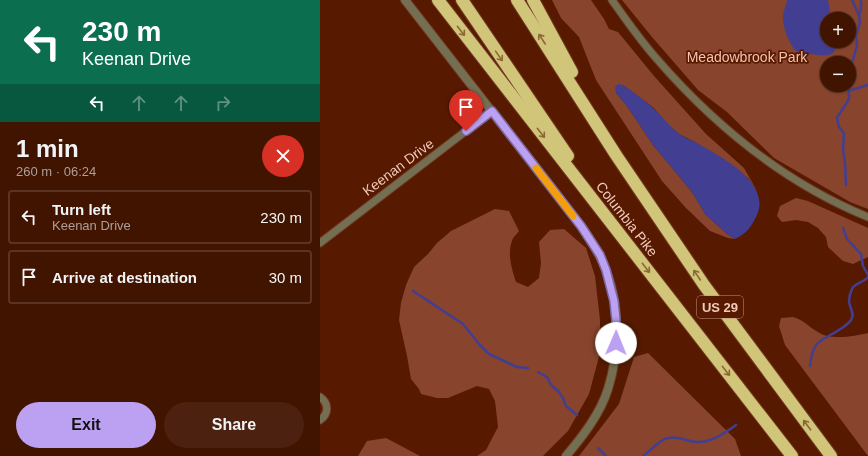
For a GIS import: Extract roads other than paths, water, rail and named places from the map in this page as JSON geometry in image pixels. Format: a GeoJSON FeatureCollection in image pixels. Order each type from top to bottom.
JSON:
{"type":"FeatureCollection","features":[{"type":"Feature","properties":{"kind":"highway","name":"Columbia Pike"},"geometry":{"type":"LineString","coordinates":[[438,0],[792,456]]}},
{"type":"Feature","properties":{"kind":"highway"},"geometry":{"type":"LineString","coordinates":[[462,0],[622,238]]}},
{"type":"Feature","properties":{"kind":"highway","name":"Columbia Pike"},"geometry":{"type":"LineString","coordinates":[[517,0],[616,155],[704,285],[831,456]]}},
{"type":"Feature","properties":{"kind":"highway"},"geometry":{"type":"LineString","coordinates":[[533,0],[616,155]]}},
{"type":"Feature","properties":{"kind":"street"},"geometry":{"type":"LineString","coordinates":[[405,0],[588,236],[600,255],[614,301],[616,334],[612,369],[608,389],[600,407],[590,424],[566,456]]}},
{"type":"Feature","properties":{"kind":"street"},"geometry":{"type":"LineString","coordinates":[[612,0],[655,57],[709,114],[764,159],[793,178],[825,196],[868,217]]}},
{"type":"Feature","properties":{"kind":"street","name":"Keenan Drive"},"geometry":{"type":"LineString","coordinates":[[320,243],[492,111]]}},
{"type":"Feature","properties":{"kind":"street"},"geometry":{"type":"LineString","coordinates":[[320,397],[325,401],[327,410],[325,416],[320,420]]}},
{"type":"Feature","properties":{"kind":"waterway"},"geometry":{"type":"LineString","coordinates":[[852,0],[859,15]]}},
{"type":"Feature","properties":{"kind":"waterway"},"geometry":{"type":"LineString","coordinates":[[854,56],[857,46],[856,36],[860,22],[859,15],[861,0]]}},
{"type":"Feature","properties":{"kind":"waterway"},"geometry":{"type":"LineString","coordinates":[[856,89],[868,85]]}},
{"type":"Feature","properties":{"kind":"waterway"},"geometry":{"type":"LineString","coordinates":[[846,185],[843,150],[844,133],[839,127],[837,118],[847,103],[849,98],[849,92]]}},
{"type":"Feature","properties":{"kind":"waterway"},"geometry":{"type":"LineString","coordinates":[[843,228],[847,239],[861,254],[863,266],[868,275]]}},
{"type":"Feature","properties":{"kind":"waterway"},"geometry":{"type":"LineString","coordinates":[[810,366],[811,357],[816,345],[851,320],[852,313],[849,302],[851,291],[855,285],[868,277]]}},
{"type":"Feature","properties":{"kind":"waterway"},"geometry":{"type":"LineString","coordinates":[[413,291],[463,324],[489,354],[517,367],[528,368]]}},
{"type":"Feature","properties":{"kind":"waterway"},"geometry":{"type":"LineString","coordinates":[[538,372],[547,377],[551,385],[563,398],[566,406],[577,415]]}},
{"type":"Feature","properties":{"kind":"waterway"},"geometry":{"type":"LineString","coordinates":[[643,456],[665,439],[673,438],[702,442],[712,439],[736,425]]}},
{"type":"Feature","properties":{"kind":"waterway"},"geometry":{"type":"LineString","coordinates":[[598,448],[606,456]]}},
{"type":"Feature","properties":{"kind":"park label","name":"Meadowbrook Park"},"geometry":{"type":"Point","coordinates":[747,57]}}]}
